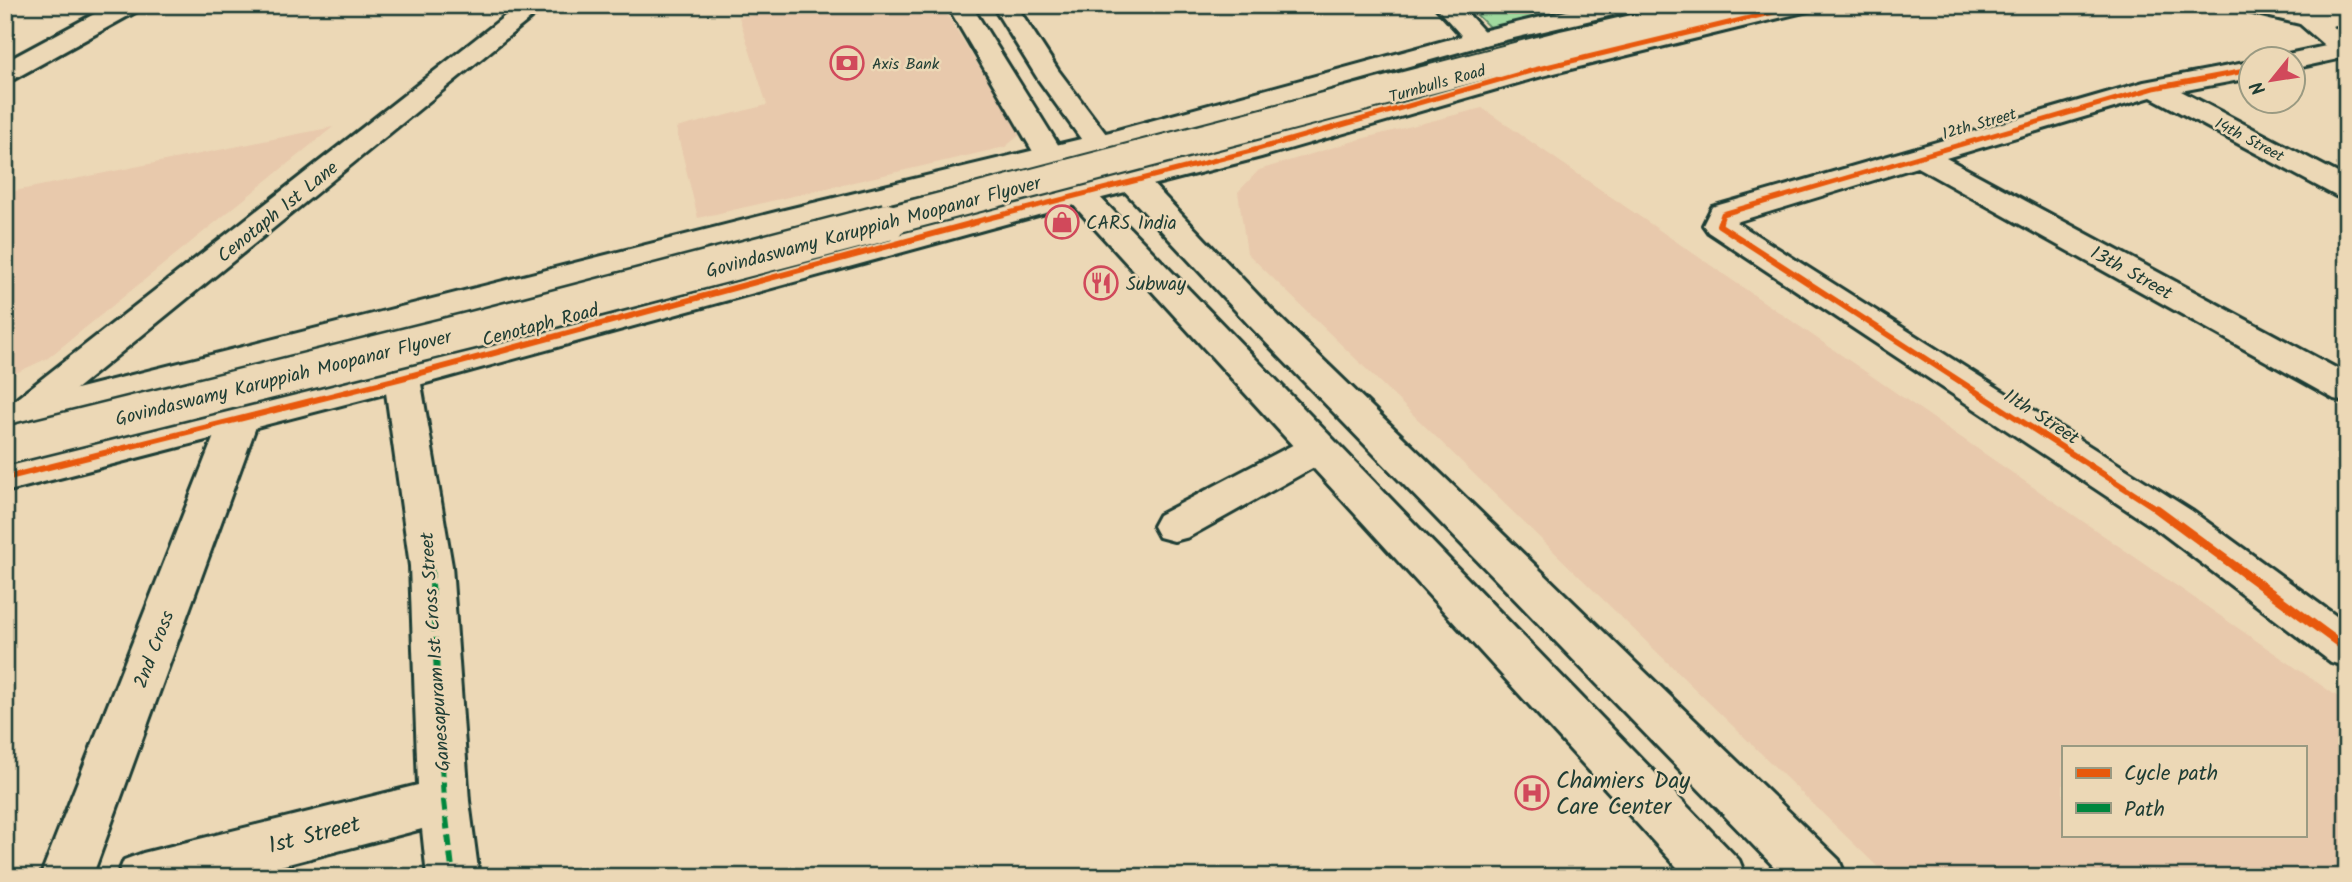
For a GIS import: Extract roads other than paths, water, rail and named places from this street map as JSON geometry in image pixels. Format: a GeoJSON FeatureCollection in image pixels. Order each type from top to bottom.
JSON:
{"type":"FeatureCollection","features":[{"type":"Feature","properties":{"kind":"street"},"geometry":{"type":"LineString","coordinates":[[5,73],[130,5]]}},
{"type":"Feature","properties":{"kind":"street","name":"Cenotaph 1st Lane"},"geometry":{"type":"LineString","coordinates":[[10,427],[535,5]]}},
{"type":"Feature","properties":{"kind":"street"},"geometry":{"type":"LineString","coordinates":[[959,5],[1041,157],[1070,197],[1318,448],[1720,877]]}},
{"type":"Feature","properties":{"kind":"street"},"geometry":{"type":"LineString","coordinates":[[1004,5],[1047,72],[1262,319],[1820,877]]}},
{"type":"Feature","properties":{"kind":"street"},"geometry":{"type":"LineString","coordinates":[[1446,5],[1478,39]]}},
{"type":"Feature","properties":{"kind":"street","name":"Turnbulls Road"},"geometry":{"type":"LineString","coordinates":[[1109,141],[1478,39],[1625,5]]}},
{"type":"Feature","properties":{"kind":"street","name":"Govindaswamy Karuppiah Moopanar Flyover"},"geometry":{"type":"LineString","coordinates":[[10,427],[517,318],[1562,45],[1740,5]]}},
{"type":"Feature","properties":{"kind":"street","name":"Turnbulls Road"},"geometry":{"type":"LineString","coordinates":[[1070,197],[1251,151],[1534,70],[1803,5]]}},
{"type":"Feature","properties":{"kind":"street"},"geometry":{"type":"LineString","coordinates":[[2249,5],[2328,11],[2346,50],[2306,58]]}},
{"type":"Feature","properties":{"kind":"street","name":"12th Street"},"geometry":{"type":"LineString","coordinates":[[1719,219],[1723,214],[1917,155],[2154,88],[2236,73]]}},
{"type":"Feature","properties":{"kind":"street","name":"14th Street"},"geometry":{"type":"LineString","coordinates":[[2154,88],[2347,190]]}},
{"type":"Feature","properties":{"kind":"street","name":"Cenotaph Road"},"geometry":{"type":"LineString","coordinates":[[10,427],[765,225],[1109,141]]}},
{"type":"Feature","properties":{"kind":"street","name":"13th Street"},"geometry":{"type":"LineString","coordinates":[[1917,155],[2347,390]]}},
{"type":"Feature","properties":{"kind":"street","name":"Cenotaph Road"},"geometry":{"type":"LineString","coordinates":[[5,478],[239,421],[1070,197]]}},
{"type":"Feature","properties":{"kind":"street","name":"11th Street"},"geometry":{"type":"LineString","coordinates":[[1719,219],[1719,225],[1724,230],[2177,522],[2347,649]]}},
{"type":"Feature","properties":{"kind":"street","name":"Ganesapuram 1st Cross Street"},"geometry":{"type":"LineString","coordinates":[[401,378],[431,566],[444,801],[453,877]]}},
{"type":"Feature","properties":{"kind":"street","name":"2nd Cross"},"geometry":{"type":"LineString","coordinates":[[66,877],[239,421]]}},
{"type":"Feature","properties":{"kind":"street"},"geometry":{"type":"LineString","coordinates":[[1174,526],[1318,448]]}},
{"type":"Feature","properties":{"kind":"street","name":"1st Street"},"geometry":{"type":"LineString","coordinates":[[143,877],[444,801]]}},
{"type":"Feature","properties":{"kind":"place","name":"Axis Bank"},"geometry":{"type":"Point","coordinates":[847,63]}},
{"type":"Feature","properties":{"kind":"place","name":"CARS India"},"geometry":{"type":"Point","coordinates":[1062,222]}},
{"type":"Feature","properties":{"kind":"place","name":"Subway"},"geometry":{"type":"Point","coordinates":[1101,283]}},
{"type":"Feature","properties":{"kind":"place","name":"Chamiers Day Care Center"},"geometry":{"type":"Point","coordinates":[1532,793]}}]}
